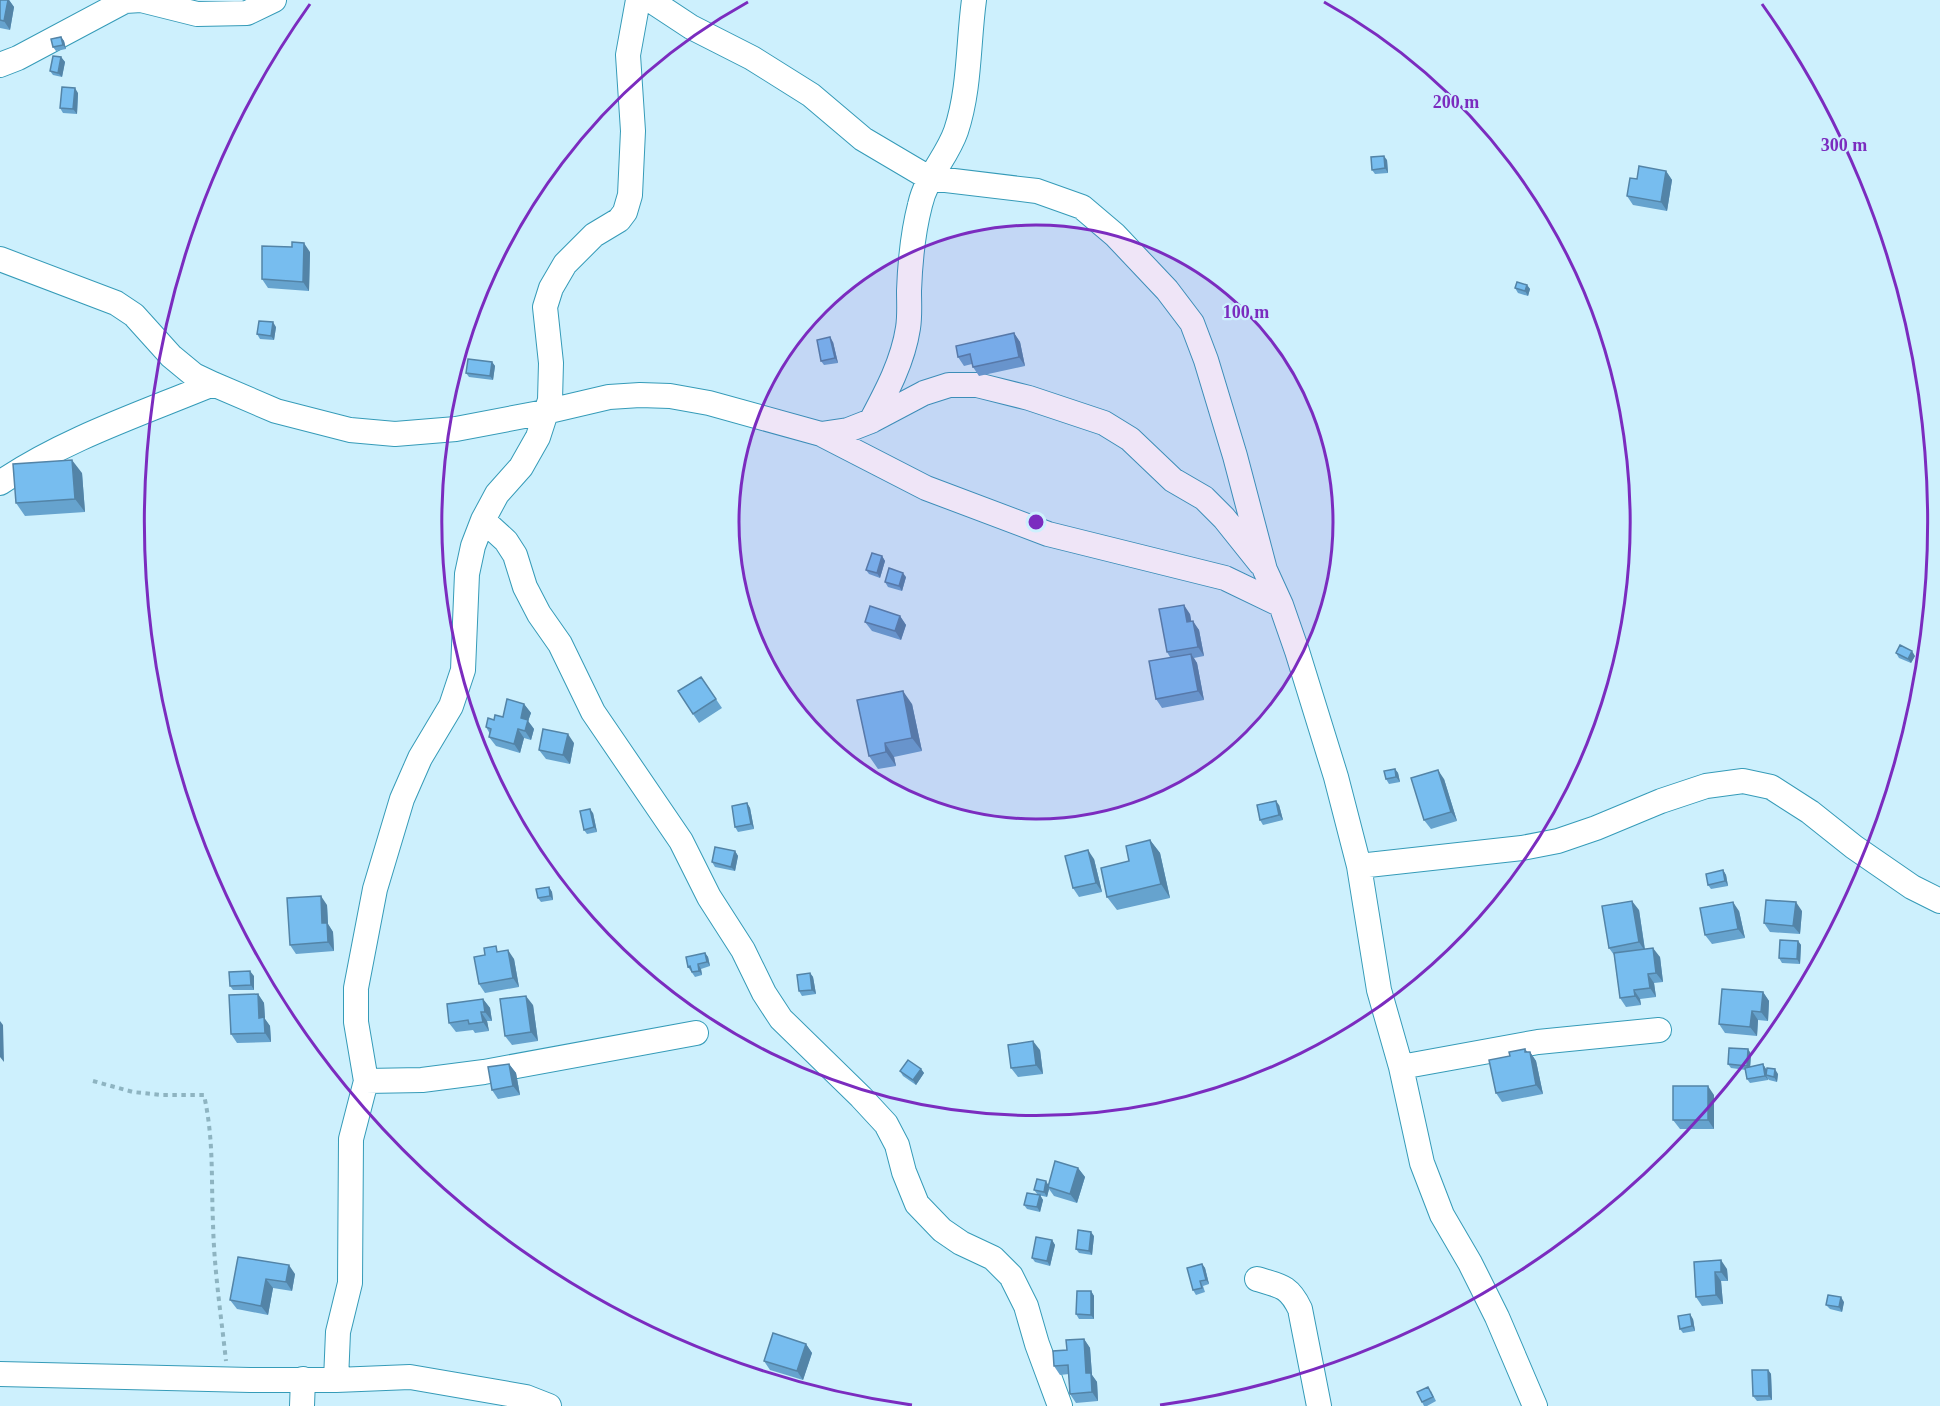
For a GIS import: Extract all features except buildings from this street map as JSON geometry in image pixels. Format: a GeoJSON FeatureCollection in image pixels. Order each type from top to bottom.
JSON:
{"type":"FeatureCollection","features":[{"type":"Feature","properties":{"kind":"street"},"geometry":{"type":"LineString","coordinates":[[0,65],[18,58],[125,1],[141,0],[197,14],[248,13],[274,0]]}},
{"type":"Feature","properties":{"kind":"street"},"geometry":{"type":"LineString","coordinates":[[336,1380],[338,1332],[350,1282],[351,1139],[366,1081],[356,1022],[357,988],[375,890],[402,799],[420,758],[451,706],[463,670],[467,574],[473,546],[483,520],[497,494],[521,467],[533,447],[550,400],[551,363],[545,307],[551,288],[565,264],[594,235],[619,220],[625,212],[630,195],[633,131],[628,54],[638,0]]}},
{"type":"Feature","properties":{"kind":"street"},"geometry":{"type":"LineString","coordinates":[[650,0],[692,27],[752,58],[811,95],[863,139],[929,178],[1037,191],[1082,207],[1115,235],[1167,290],[1192,323],[1206,360],[1235,456],[1265,570],[1281,605],[1297,651],[1336,777],[1359,866],[1378,990],[1401,1067],[1422,1163],[1442,1215],[1470,1263],[1497,1317],[1535,1406]]}},
{"type":"Feature","properties":{"kind":"street"},"geometry":{"type":"LineString","coordinates":[[872,421],[892,383],[909,326],[912,257],[920,204],[929,178],[943,158],[955,134],[964,103],[974,0]]}},
{"type":"Feature","properties":{"kind":"street"},"geometry":{"type":"LineString","coordinates":[[0,259],[117,303],[134,315],[171,356],[195,375],[276,411],[350,430],[395,434],[456,429],[609,397],[670,396],[709,403],[821,434],[926,488],[1048,534],[1225,578],[1281,605]]}},
{"type":"Feature","properties":{"kind":"street"},"geometry":{"type":"LineString","coordinates":[[0,483],[26,465],[95,433],[213,384]]}},
{"type":"Feature","properties":{"kind":"street"},"geometry":{"type":"LineString","coordinates":[[821,434],[848,430],[872,421],[949,385],[977,385],[1029,398],[1104,423],[1130,439],[1173,480],[1204,498],[1224,518],[1265,570]]}},
{"type":"Feature","properties":{"kind":"street"},"geometry":{"type":"LineString","coordinates":[[483,520],[506,541],[515,555],[525,588],[539,614],[560,644],[593,712],[681,841],[709,897],[743,950],[764,993],[781,1019],[886,1124],[897,1145],[916,1204],[942,1230],[961,1243],[993,1258],[1011,1276],[1026,1306],[1037,1344],[1060,1406]]}},
{"type":"Feature","properties":{"kind":"street"},"geometry":{"type":"LineString","coordinates":[[1359,866],[1522,848],[1558,841],[1706,786],[1743,781],[1771,787],[1810,812],[1854,847],[1912,887],[1940,901]]}},
{"type":"Feature","properties":{"kind":"street"},"geometry":{"type":"LineString","coordinates":[[1401,1067],[1538,1042],[1659,1030]]}},
{"type":"Feature","properties":{"kind":"street"},"geometry":{"type":"LineString","coordinates":[[366,1081],[422,1080],[484,1072],[696,1033]]}},
{"type":"Feature","properties":{"kind":"street"},"geometry":{"type":"LineString","coordinates":[[1257,1279],[1281,1286],[1293,1295],[1300,1309],[1319,1406]]}},
{"type":"Feature","properties":{"kind":"street"},"geometry":{"type":"LineString","coordinates":[[0,1374],[336,1380],[410,1377],[526,1396],[549,1406]]}},
{"type":"Feature","properties":{"kind":"street"},"geometry":{"type":"LineString","coordinates":[[302,1406],[303,1379]]}},
{"type":"Feature","properties":{"kind":"path"},"geometry":{"type":"LineString","coordinates":[[93,1081],[133,1092],[204,1095],[210,1121],[213,1223],[228,1379]]}}]}
